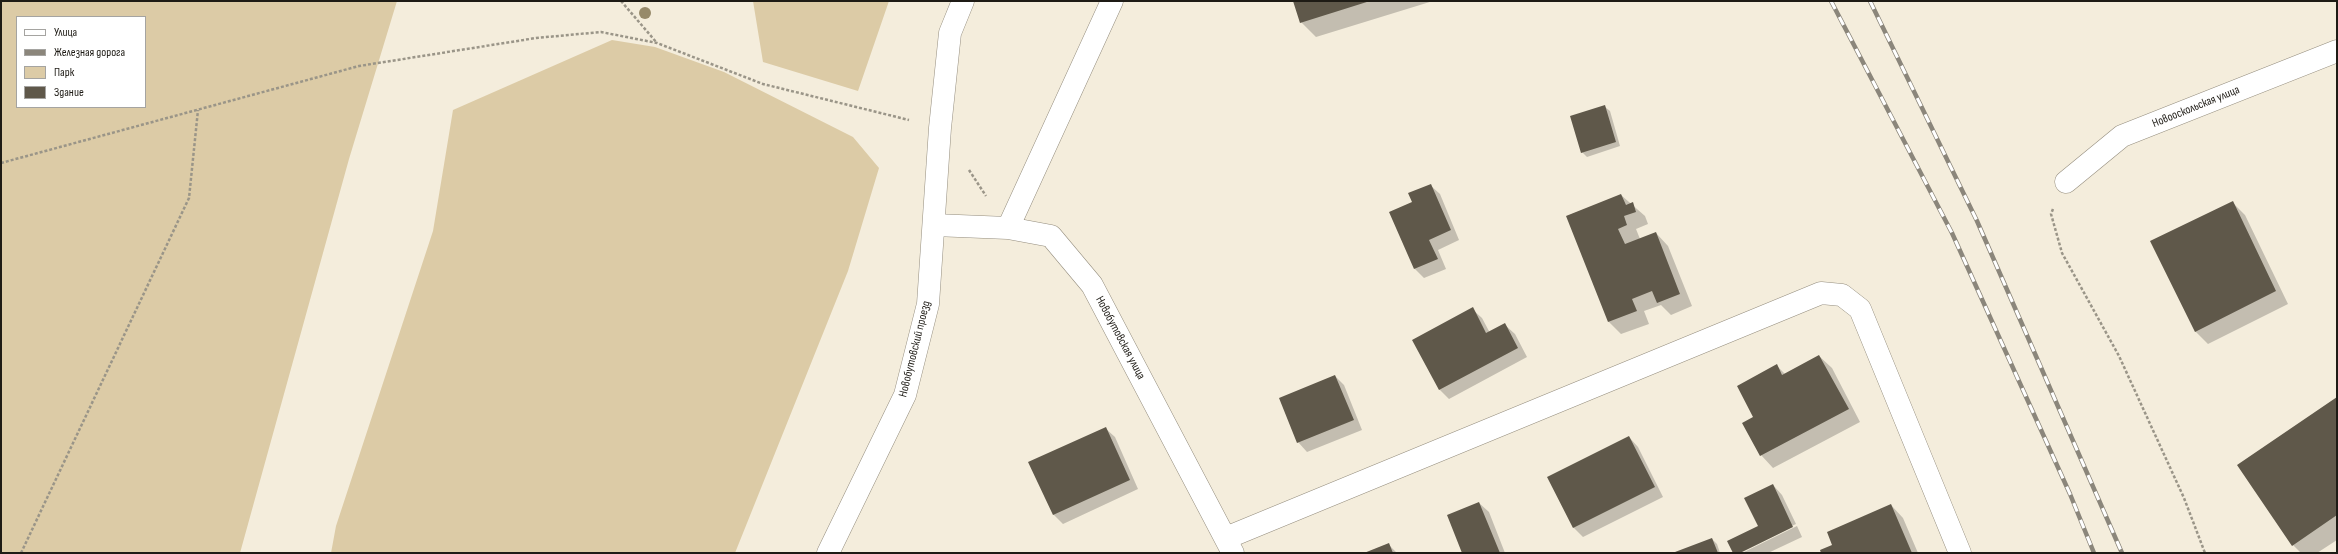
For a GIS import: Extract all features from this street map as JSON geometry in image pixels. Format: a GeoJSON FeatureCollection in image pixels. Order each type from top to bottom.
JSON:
{"type":"FeatureCollection","features":[{"type":"Feature","properties":{"kind":"street"},"geometry":{"type":"LineString","coordinates":[[940,128],[950,34],[963,1]]}},
{"type":"Feature","properties":{"kind":"street"},"geometry":{"type":"LineString","coordinates":[[1008,228],[1112,1]]}},
{"type":"Feature","properties":{"kind":"street","name":"Новооскольская улица"},"geometry":{"type":"LineString","coordinates":[[2066,182],[2122,136],[2337,51]]}},
{"type":"Feature","properties":{"kind":"street","name":"Новобутовский проезд"},"geometry":{"type":"LineString","coordinates":[[828,553],[904,395],[928,304],[940,128]]}},
{"type":"Feature","properties":{"kind":"street","name":"Новобутовская улица"},"geometry":{"type":"LineString","coordinates":[[934,225],[1008,228],[1051,236],[1092,285],[1230,545]]}},
{"type":"Feature","properties":{"kind":"street"},"geometry":{"type":"LineString","coordinates":[[1230,545],[1821,293],[1842,295],[1860,309],[1960,553]]}},
{"type":"Feature","properties":{"kind":"path"},"geometry":{"type":"LineString","coordinates":[[621,1],[657,43]]}},
{"type":"Feature","properties":{"kind":"path"},"geometry":{"type":"LineString","coordinates":[[1,163],[359,66],[536,38],[600,32],[657,43],[762,84],[940,128],[1008,228]]}},
{"type":"Feature","properties":{"kind":"path"},"geometry":{"type":"LineString","coordinates":[[21,553],[189,198],[198,110]]}},
{"type":"Feature","properties":{"kind":"path"},"geometry":{"type":"LineString","coordinates":[[2066,182],[2051,214],[2062,253],[2119,356],[2184,498],[2205,553]]}},
{"type":"Feature","properties":{"kind":"green space"},"geometry":{"type":"Polygon","coordinates":[[[1,1],[397,1],[349,159],[240,553],[1,553],[1,1]]]}},
{"type":"Feature","properties":{"kind":"green space"},"geometry":{"type":"Polygon","coordinates":[[[753,1],[889,1],[858,91],[763,62],[753,1]]]}},
{"type":"Feature","properties":{"kind":"green space"},"geometry":{"type":"Polygon","coordinates":[[[612,40],[655,47],[724,72],[853,137],[879,168],[848,271],[735,553],[331,553],[336,526],[433,231],[453,110],[612,40]]]}},
{"type":"Feature","properties":{"kind":"building"},"geometry":{"type":"Polygon","coordinates":[[[1293,1],[1370,1],[1300,23],[1293,1]]]}},
{"type":"Feature","properties":{"kind":"building"},"geometry":{"type":"Polygon","coordinates":[[[1605,105],[1616,142],[1581,153],[1570,116],[1605,105]]]}},
{"type":"Feature","properties":{"kind":"building"},"geometry":{"type":"Polygon","coordinates":[[[1431,184],[1451,230],[1429,240],[1438,259],[1414,269],[1389,212],[1412,202],[1408,193],[1431,184]]]}},
{"type":"Feature","properties":{"kind":"building"},"geometry":{"type":"Polygon","coordinates":[[[1621,194],[1626,205],[1633,202],[1636,212],[1624,216],[1627,225],[1618,229],[1625,244],[1656,232],[1680,294],[1657,303],[1652,291],[1632,299],[1637,311],[1608,322],[1566,216],[1621,194]]]}},
{"type":"Feature","properties":{"kind":"building"},"geometry":{"type":"Polygon","coordinates":[[[2233,201],[2276,291],[2195,332],[2150,241],[2233,201]]]}},
{"type":"Feature","properties":{"kind":"building"},"geometry":{"type":"Polygon","coordinates":[[[1473,307],[1486,333],[1505,323],[1518,348],[1439,390],[1412,340],[1473,307]]]}},
{"type":"Feature","properties":{"kind":"building"},"geometry":{"type":"Polygon","coordinates":[[[1819,355],[1849,409],[1760,456],[1742,423],[1753,417],[1737,386],[1777,364],[1782,375],[1819,355]]]}},
{"type":"Feature","properties":{"kind":"building"},"geometry":{"type":"Polygon","coordinates":[[[1335,375],[1354,420],[1297,443],[1279,398],[1335,375]]]}},
{"type":"Feature","properties":{"kind":"building"},"geometry":{"type":"Polygon","coordinates":[[[2337,397],[2337,515],[2292,546],[2237,465],[2337,397]]]}},
{"type":"Feature","properties":{"kind":"building"},"geometry":{"type":"Polygon","coordinates":[[[1106,427],[1130,480],[1053,515],[1028,462],[1106,427]]]}},
{"type":"Feature","properties":{"kind":"building"},"geometry":{"type":"Polygon","coordinates":[[[1629,436],[1655,487],[1573,528],[1547,477],[1629,436]]]}},
{"type":"Feature","properties":{"kind":"building"},"geometry":{"type":"Polygon","coordinates":[[[1773,484],[1793,527],[1740,553],[1733,553],[1727,541],[1758,526],[1744,498],[1773,484]]]}},
{"type":"Feature","properties":{"kind":"building"},"geometry":{"type":"Polygon","coordinates":[[[1479,502],[1500,553],[1462,553],[1447,515],[1479,502]]]}},
{"type":"Feature","properties":{"kind":"building"},"geometry":{"type":"Polygon","coordinates":[[[1891,504],[1912,553],[1821,553],[1820,550],[1832,545],[1827,532],[1891,504]]]}},
{"type":"Feature","properties":{"kind":"building"},"geometry":{"type":"Polygon","coordinates":[[[1712,538],[1718,553],[1675,552],[1712,538]]]}},
{"type":"Feature","properties":{"kind":"building"},"geometry":{"type":"Polygon","coordinates":[[[1389,543],[1393,553],[1364,553],[1389,543]]]}},
{"type":"Feature","properties":{"kind":"railway"},"geometry":{"type":"LineString","coordinates":[[1831,1],[1952,233],[2070,494],[2094,553]]}},
{"type":"Feature","properties":{"kind":"railway"},"geometry":{"type":"LineString","coordinates":[[1870,1],[1977,221],[2122,553]]}}]}
